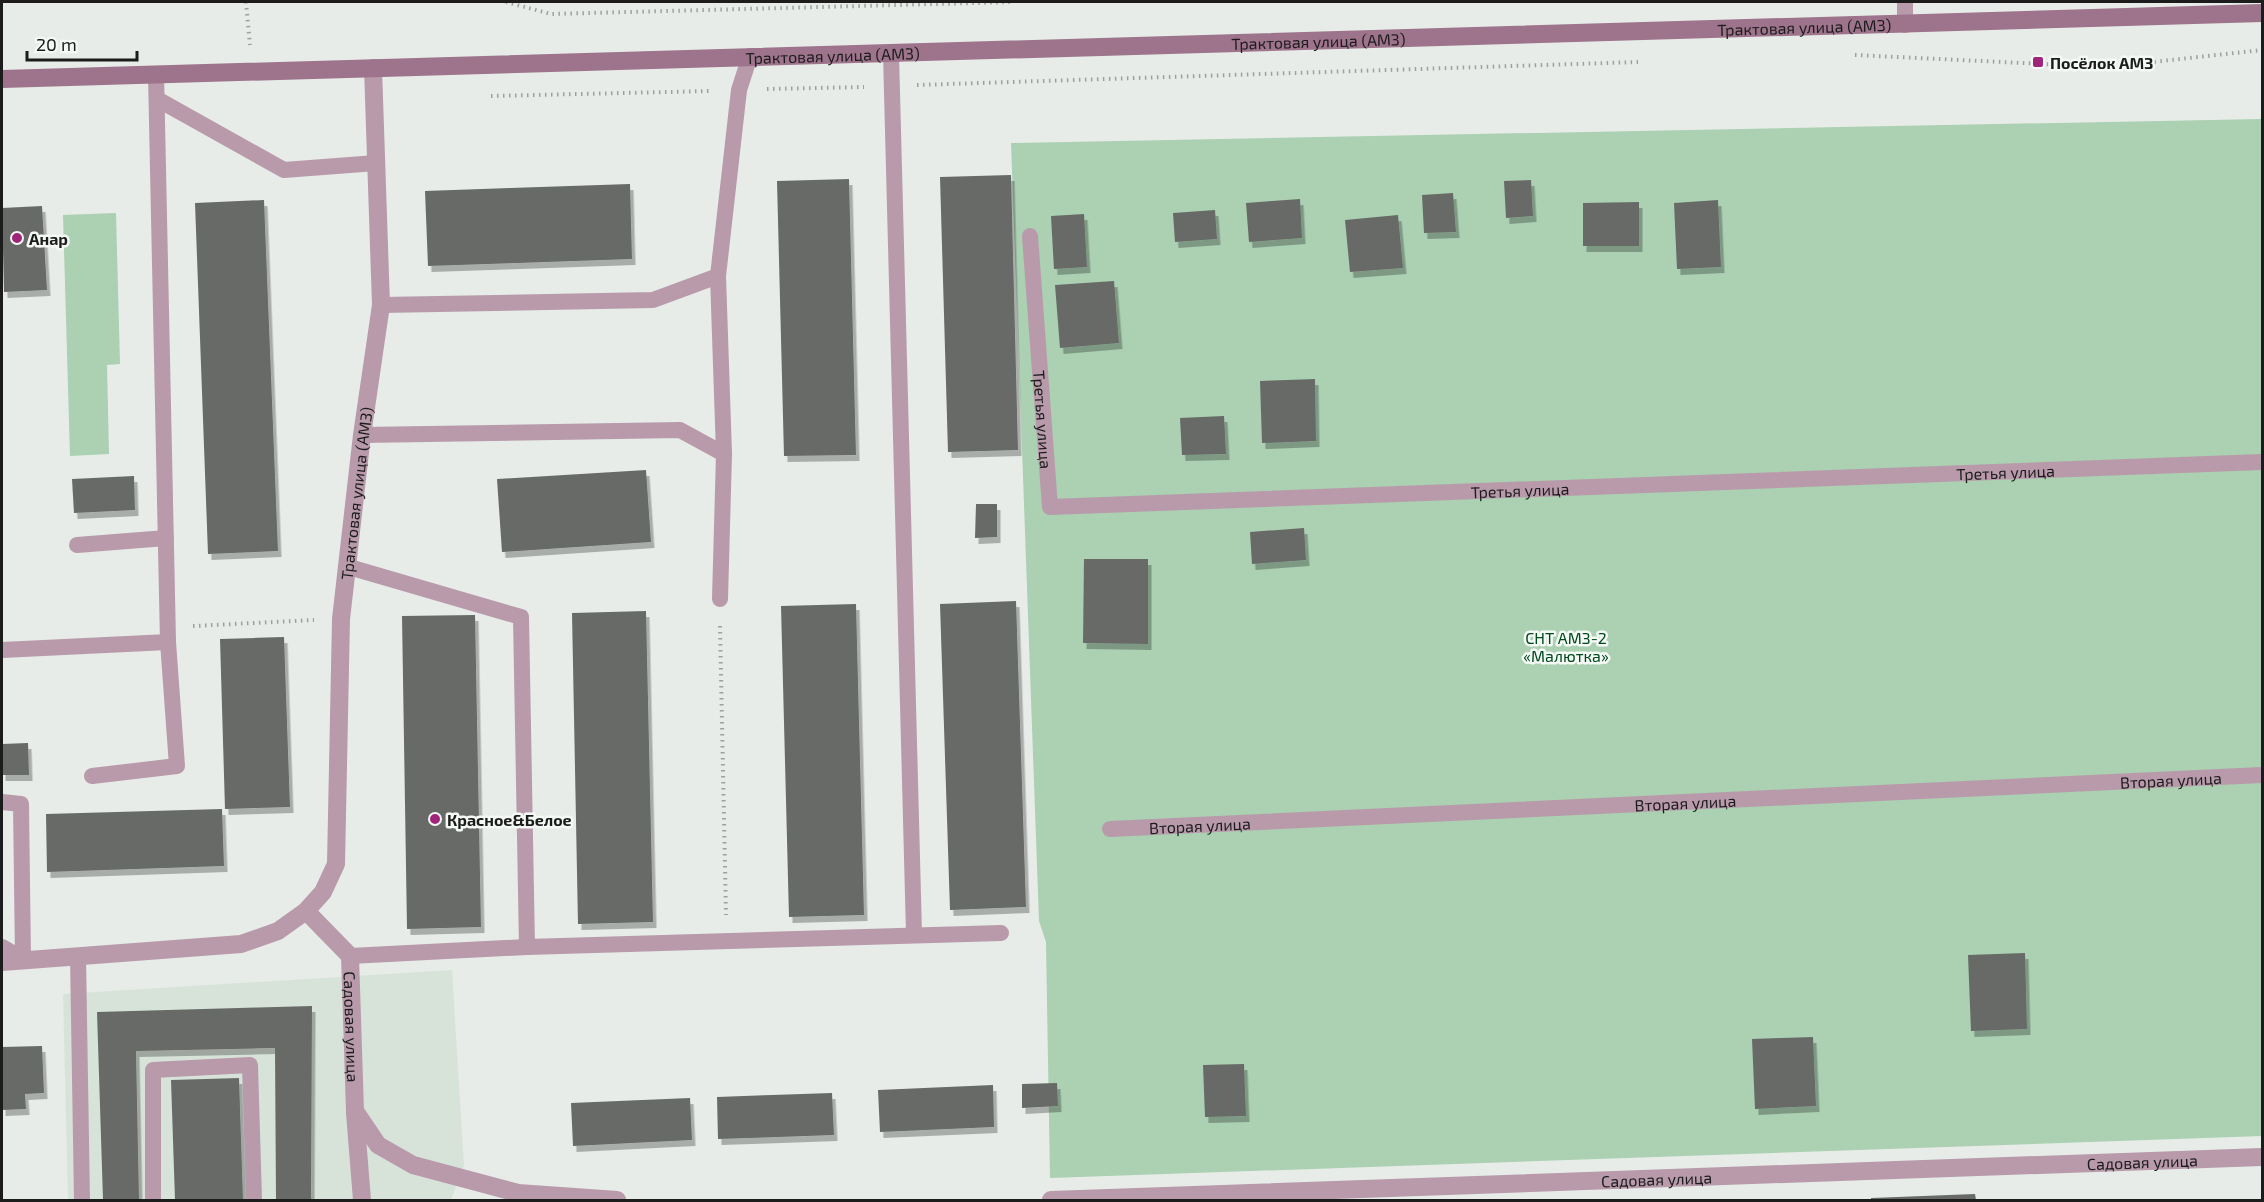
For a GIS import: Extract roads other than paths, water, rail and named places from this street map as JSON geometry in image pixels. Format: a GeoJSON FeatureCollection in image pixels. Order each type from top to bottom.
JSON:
{"type":"FeatureCollection","features":[{"type":"Feature","properties":{"kind":"street","name":"Трактовая улица (АМЗ)"},"geometry":{"type":"LineString","coordinates":[[2,79],[2262,14]]}},
{"type":"Feature","properties":{"kind":"street","name":"Трактовая улица (АМЗ)"},"geometry":{"type":"LineString","coordinates":[[306,911],[323,892],[336,864],[341,619],[349,567],[362,435],[381,305],[373,68]]}},
{"type":"Feature","properties":{"kind":"street"},"geometry":{"type":"LineString","coordinates":[[2,962],[241,944],[278,931],[306,911]]}},
{"type":"Feature","properties":{"kind":"street","name":"Садовая улица"},"geometry":{"type":"LineString","coordinates":[[306,911],[350,956],[355,1111],[362,1200]]}},
{"type":"Feature","properties":{"kind":"street"},"geometry":{"type":"LineString","coordinates":[[355,1111],[378,1145],[413,1165],[518,1193],[617,1200]]}},
{"type":"Feature","properties":{"kind":"street","name":"Садовая улица"},"geometry":{"type":"LineString","coordinates":[[1051,1200],[2262,1157]]}},
{"type":"Feature","properties":{"kind":"lane"},"geometry":{"type":"LineString","coordinates":[[1905,2],[1905,25]]}},
{"type":"Feature","properties":{"kind":"lane"},"geometry":{"type":"LineString","coordinates":[[891,54],[915,934]]}},
{"type":"Feature","properties":{"kind":"lane"},"geometry":{"type":"LineString","coordinates":[[720,599],[724,454],[718,276],[739,90],[750,56]]}},
{"type":"Feature","properties":{"kind":"lane"},"geometry":{"type":"LineString","coordinates":[[92,776],[177,766],[168,635],[156,74]]}},
{"type":"Feature","properties":{"kind":"lane"},"geometry":{"type":"LineString","coordinates":[[157,99],[284,170],[376,163]]}},
{"type":"Feature","properties":{"kind":"lane","name":"Третья улица"},"geometry":{"type":"LineString","coordinates":[[1030,236],[1050,507],[2262,462]]}},
{"type":"Feature","properties":{"kind":"lane"},"geometry":{"type":"LineString","coordinates":[[381,305],[653,300],[718,276]]}},
{"type":"Feature","properties":{"kind":"lane"},"geometry":{"type":"LineString","coordinates":[[362,435],[680,430],[724,454]]}},
{"type":"Feature","properties":{"kind":"lane"},"geometry":{"type":"LineString","coordinates":[[77,545],[166,538]]}},
{"type":"Feature","properties":{"kind":"lane"},"geometry":{"type":"LineString","coordinates":[[349,567],[521,617],[527,947]]}},
{"type":"Feature","properties":{"kind":"lane"},"geometry":{"type":"LineString","coordinates":[[2,650],[168,635]]}},
{"type":"Feature","properties":{"kind":"lane","name":"Вторая улица"},"geometry":{"type":"LineString","coordinates":[[1110,829],[2262,775]]}},
{"type":"Feature","properties":{"kind":"lane"},"geometry":{"type":"LineString","coordinates":[[2,802],[21,804],[23,959]]}},
{"type":"Feature","properties":{"kind":"lane"},"geometry":{"type":"LineString","coordinates":[[350,956],[527,947],[1001,933]]}},
{"type":"Feature","properties":{"kind":"lane"},"geometry":{"type":"LineString","coordinates":[[2,947],[23,959]]}},
{"type":"Feature","properties":{"kind":"lane"},"geometry":{"type":"LineString","coordinates":[[78,956],[82,1200]]}},
{"type":"Feature","properties":{"kind":"lane"},"geometry":{"type":"LineString","coordinates":[[153,1200],[153,1070],[250,1065],[254,1200]]}},
{"type":"Feature","properties":{"kind":"place","name":"Посёлок АМЗ"},"geometry":{"type":"Point","coordinates":[2038,62]}},
{"type":"Feature","properties":{"kind":"place","name":"Анар"},"geometry":{"type":"Point","coordinates":[17,238]}},
{"type":"Feature","properties":{"kind":"place","name":"Красное&Белое"},"geometry":{"type":"Point","coordinates":[435,819]}},
{"type":"Feature","properties":{"kind":"park label","name":"СНТ АМЗ-2 «Малютка»"},"geometry":{"type":"Point","coordinates":[1566,646]}}]}
